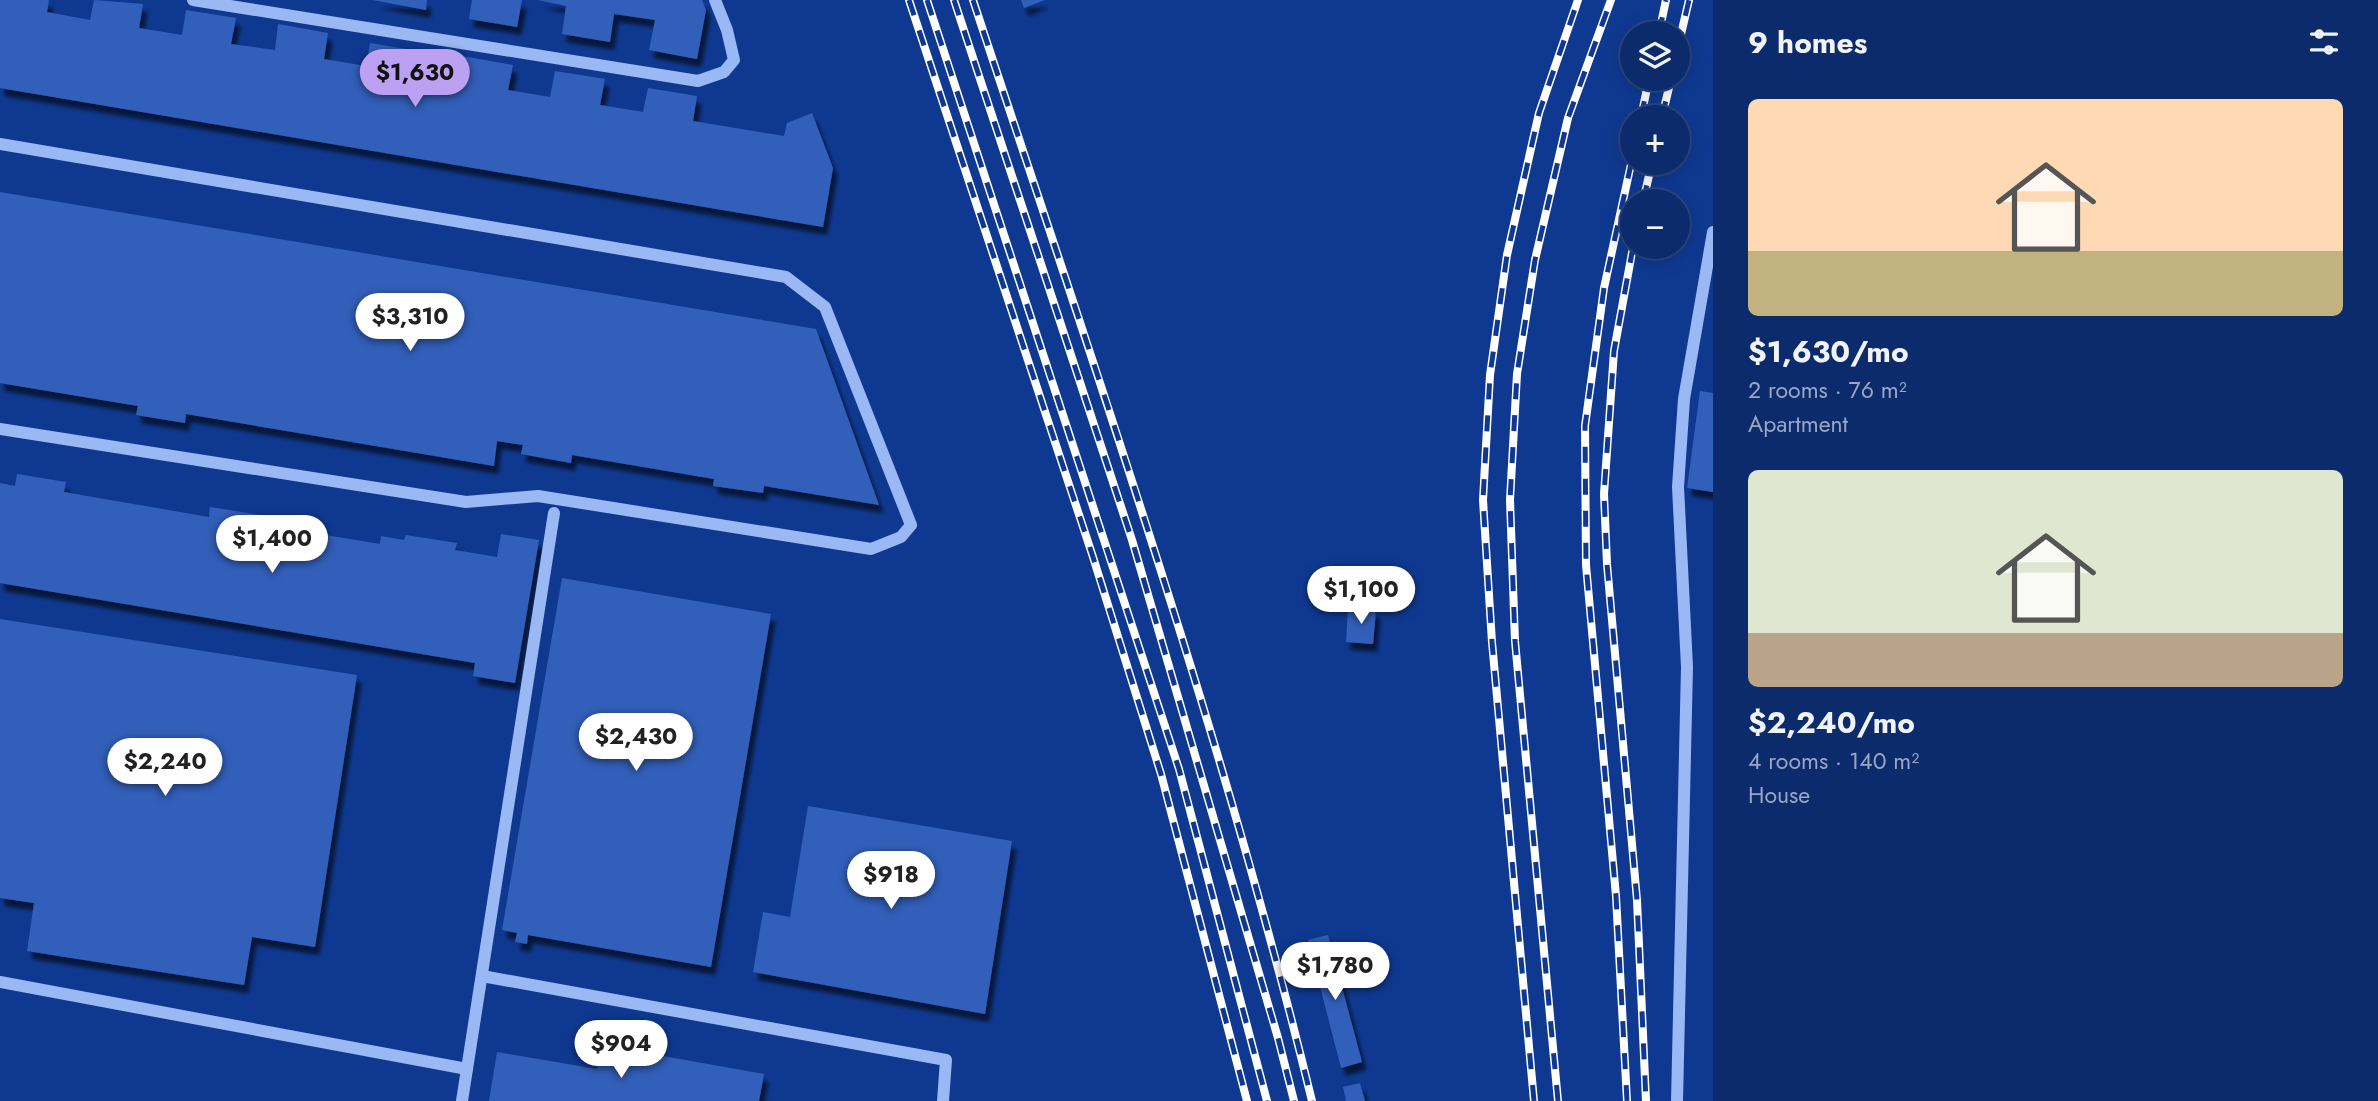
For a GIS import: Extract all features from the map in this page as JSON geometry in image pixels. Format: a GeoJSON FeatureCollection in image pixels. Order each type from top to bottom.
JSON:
{"type":"FeatureCollection","features":[{"type":"Feature","properties":{"kind":"lane"},"geometry":{"type":"LineString","coordinates":[[193,0],[698,81],[724,72],[734,60],[727,30],[715,0]]}},
{"type":"Feature","properties":{"kind":"lane"},"geometry":{"type":"LineString","coordinates":[[0,144],[786,277],[825,307],[911,525],[901,537],[871,549],[538,496],[466,502],[0,429]]}},
{"type":"Feature","properties":{"kind":"lane"},"geometry":{"type":"LineString","coordinates":[[1678,1101],[1687,667],[1678,487],[1686,387],[1713,232]]}},
{"type":"Feature","properties":{"kind":"lane"},"geometry":{"type":"LineString","coordinates":[[462,1101],[554,513]]}},
{"type":"Feature","properties":{"kind":"lane"},"geometry":{"type":"LineString","coordinates":[[482,976],[946,1060],[943,1101]]}},
{"type":"Feature","properties":{"kind":"lane"},"geometry":{"type":"LineString","coordinates":[[0,982],[467,1069]]}},
{"type":"Feature","properties":{"kind":"building"},"geometry":{"type":"Polygon","coordinates":[[[0,0],[49,0],[47,12],[90,20],[94,0],[143,4],[139,28],[182,35],[186,10],[236,18],[231,44],[275,50],[278,24],[328,33],[324,59],[366,66],[370,43],[418,51],[414,74],[458,81],[462,56],[513,65],[508,90],[550,97],[555,71],[605,79],[600,105],[643,112],[648,88],[697,96],[693,121],[784,136],[787,123],[812,113],[833,168],[823,227],[0,88],[0,0]]]}},
{"type":"Feature","properties":{"kind":"building"},"geometry":{"type":"Polygon","coordinates":[[[373,0],[427,0],[426,10],[373,0]]]}},
{"type":"Feature","properties":{"kind":"building"},"geometry":{"type":"Polygon","coordinates":[[[472,0],[522,0],[517,27],[469,19],[472,0]]]}},
{"type":"Feature","properties":{"kind":"building"},"geometry":{"type":"Polygon","coordinates":[[[538,0],[702,0],[706,10],[697,59],[649,50],[655,20],[614,14],[610,42],[562,34],[566,6],[538,0]]]}},
{"type":"Feature","properties":{"kind":"building"},"geometry":{"type":"Polygon","coordinates":[[[1021,0],[1045,0],[1024,8],[1021,0]]]}},
{"type":"Feature","properties":{"kind":"building"},"geometry":{"type":"Polygon","coordinates":[[[0,192],[816,329],[879,505],[764,486],[763,493],[713,486],[714,479],[572,455],[571,463],[521,454],[523,445],[497,441],[494,466],[186,414],[185,423],[136,415],[138,406],[0,383],[0,192]]]}},
{"type":"Feature","properties":{"kind":"building"},"geometry":{"type":"Polygon","coordinates":[[[1700,391],[1713,393],[1713,492],[1687,488],[1700,391]]]}},
{"type":"Feature","properties":{"kind":"building"},"geometry":{"type":"Polygon","coordinates":[[[17,474],[66,482],[64,492],[209,517],[210,507],[260,515],[259,524],[380,544],[381,536],[404,540],[406,535],[457,543],[455,550],[497,557],[501,534],[539,540],[515,683],[473,676],[475,663],[0,583],[0,483],[15,486],[17,474]]]}},
{"type":"Feature","properties":{"kind":"building"},"geometry":{"type":"Polygon","coordinates":[[[562,578],[771,614],[711,967],[528,935],[527,944],[515,942],[517,933],[502,930],[562,578]]]}},
{"type":"Feature","properties":{"kind":"building"},"geometry":{"type":"Polygon","coordinates":[[[1348,608],[1376,610],[1373,644],[1346,642],[1348,608]]]}},
{"type":"Feature","properties":{"kind":"building"},"geometry":{"type":"Polygon","coordinates":[[[0,619],[357,675],[315,947],[252,937],[244,985],[27,951],[34,903],[0,898],[0,619]]]}},
{"type":"Feature","properties":{"kind":"building"},"geometry":{"type":"Polygon","coordinates":[[[808,806],[1012,841],[985,1014],[753,972],[763,912],[790,917],[808,806]]]}},
{"type":"Feature","properties":{"kind":"building"},"geometry":{"type":"Polygon","coordinates":[[[1328,935],[1362,1062],[1341,1068],[1308,940],[1328,935]]]}},
{"type":"Feature","properties":{"kind":"building"},"geometry":{"type":"Polygon","coordinates":[[[601,1045],[764,1074],[759,1101],[489,1101],[497,1052],[597,1069],[601,1045]]]}},
{"type":"Feature","properties":{"kind":"building"},"geometry":{"type":"Polygon","coordinates":[[[1360,1083],[1365,1101],[1346,1101],[1343,1087],[1360,1083]]]}},
{"type":"Feature","properties":{"kind":"railway"},"geometry":{"type":"LineString","coordinates":[[909,0],[1093,557],[1161,774],[1247,1101]]}},
{"type":"Feature","properties":{"kind":"railway"},"geometry":{"type":"LineString","coordinates":[[927,0],[1179,769],[1267,1101]]}},
{"type":"Feature","properties":{"kind":"railway"},"geometry":{"type":"LineString","coordinates":[[954,0],[1132,540],[1278,1038],[1294,1101]]}},
{"type":"Feature","properties":{"kind":"railway"},"geometry":{"type":"LineString","coordinates":[[973,0],[1109,410],[1196,685],[1238,823],[1312,1101]]}},
{"type":"Feature","properties":{"kind":"railway"},"geometry":{"type":"LineString","coordinates":[[1534,1101],[1492,642],[1483,500],[1490,375],[1507,255],[1539,113],[1578,0]]}},
{"type":"Feature","properties":{"kind":"railway"},"geometry":{"type":"LineString","coordinates":[[1558,1101],[1515,641],[1510,500],[1517,374],[1535,260],[1568,118],[1611,0]]}},
{"type":"Feature","properties":{"kind":"railway"},"geometry":{"type":"LineString","coordinates":[[1662,21],[1666,0]]}},
{"type":"Feature","properties":{"kind":"railway"},"geometry":{"type":"LineString","coordinates":[[1684,21],[1689,0]]}},
{"type":"Feature","properties":{"kind":"railway"},"geometry":{"type":"LineString","coordinates":[[1644,105],[1646,91]]}},
{"type":"Feature","properties":{"kind":"railway"},"geometry":{"type":"LineString","coordinates":[[1665,105],[1668,91]]}},
{"type":"Feature","properties":{"kind":"railway"},"geometry":{"type":"LineString","coordinates":[[1627,1101],[1616,896],[1586,565],[1585,426],[1604,288],[1629,175]]}},
{"type":"Feature","properties":{"kind":"railway"},"geometry":{"type":"LineString","coordinates":[[1646,189],[1649,175]]}},
{"type":"Feature","properties":{"kind":"railway"},"geometry":{"type":"LineString","coordinates":[[1631,259],[1614,351],[1604,494],[1607,564],[1637,900],[1646,1101]]}}]}
